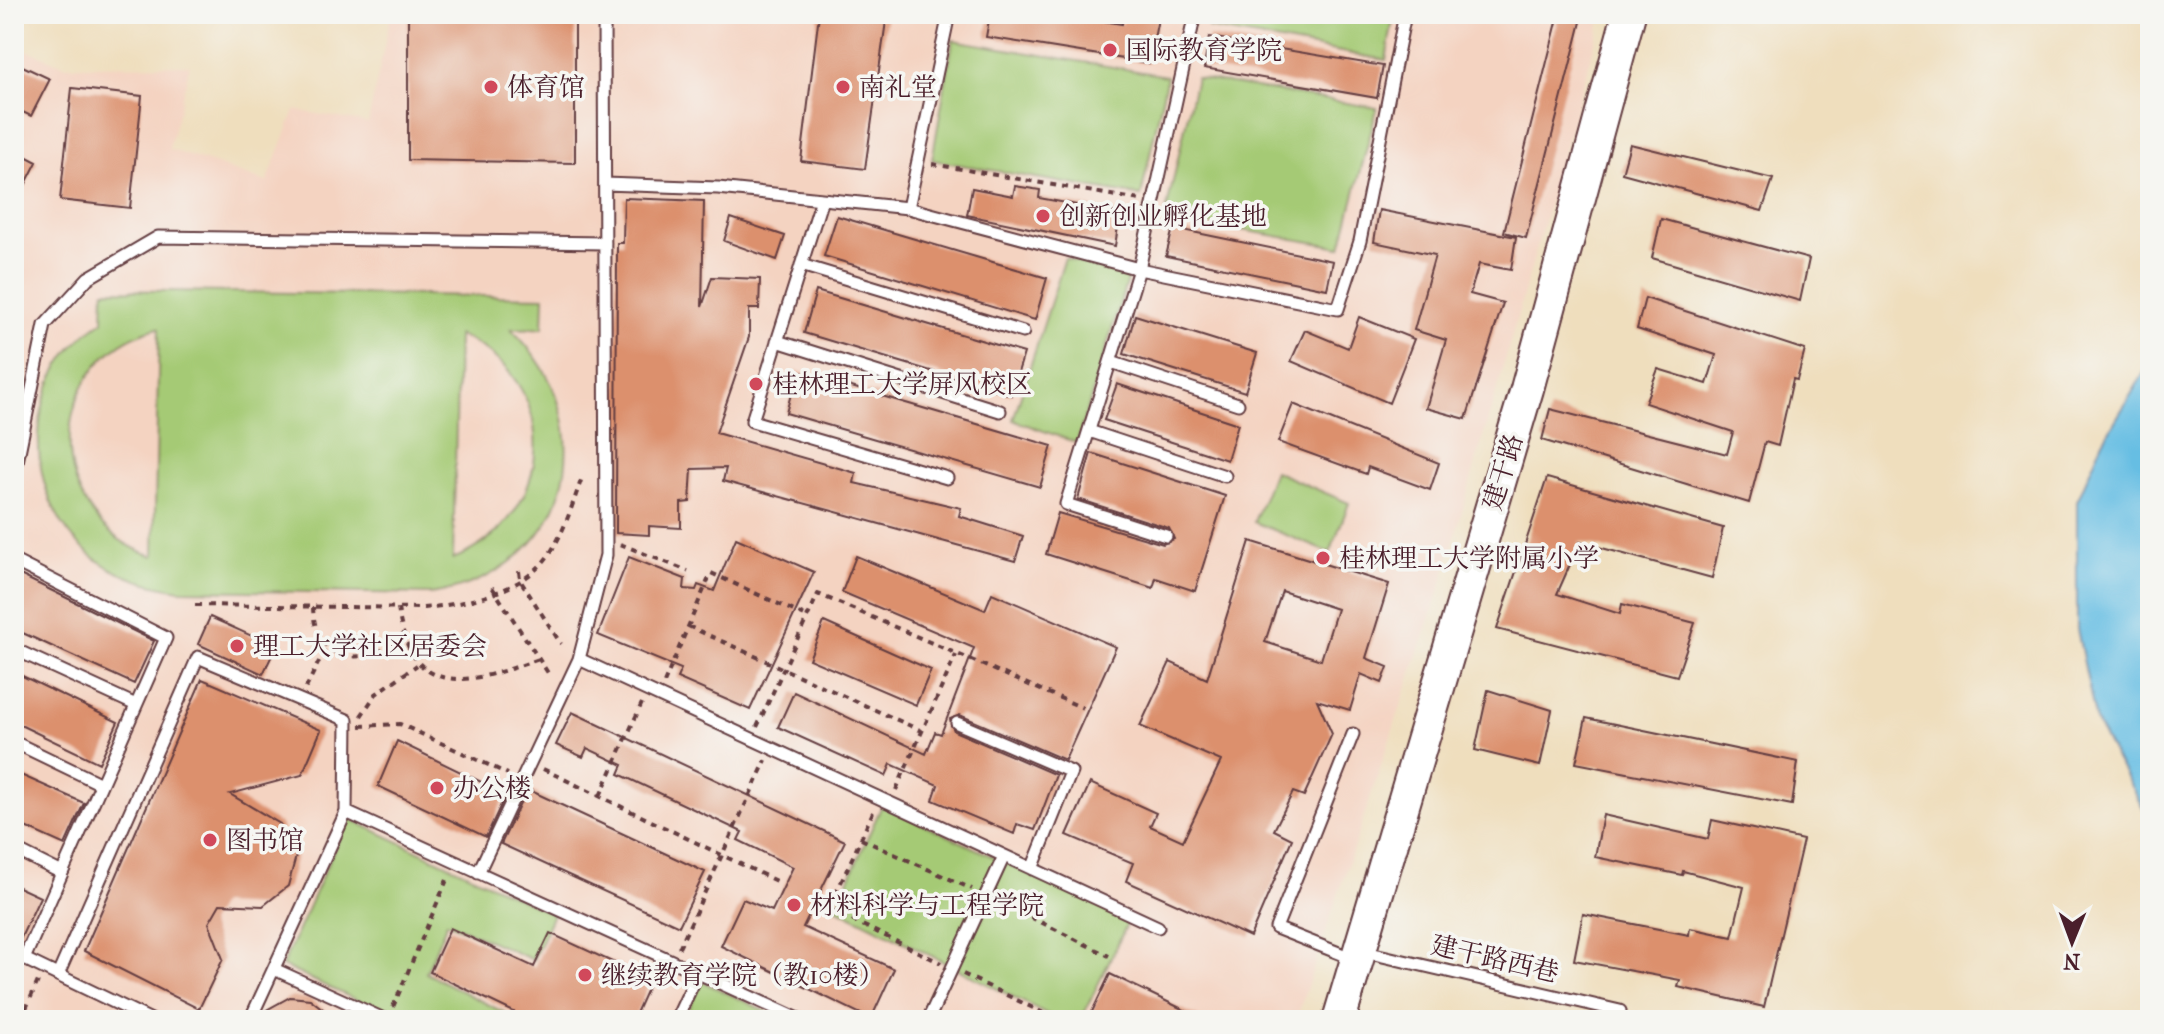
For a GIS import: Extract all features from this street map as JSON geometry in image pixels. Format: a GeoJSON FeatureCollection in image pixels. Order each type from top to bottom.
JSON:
{"type":"FeatureCollection","features":[{"type":"Feature","properties":{"kind":"main road","name":"建干路"},"geometry":{"type":"LineString","coordinates":[[1339,1020],[1531,375],[1629,14]]}},
{"type":"Feature","properties":{"kind":"lane"},"geometry":{"type":"LineString","coordinates":[[478,873],[579,659],[606,555],[604,14]]}},
{"type":"Feature","properties":{"kind":"lane"},"geometry":{"type":"LineString","coordinates":[[908,208],[949,14]]}},
{"type":"Feature","properties":{"kind":"lane"},"geometry":{"type":"LineString","coordinates":[[1166,536],[1066,504],[1139,269],[1195,14]]}},
{"type":"Feature","properties":{"kind":"lane"},"geometry":{"type":"LineString","coordinates":[[605,184],[718,188],[908,208],[1139,269],[1338,309],[1360,241],[1405,14]]}},
{"type":"Feature","properties":{"kind":"lane"},"geometry":{"type":"LineString","coordinates":[[822,199],[752,421],[947,478]]}},
{"type":"Feature","properties":{"kind":"lane"},"geometry":{"type":"LineString","coordinates":[[14,477],[45,325],[88,278],[158,237],[605,243]]}},
{"type":"Feature","properties":{"kind":"lane"},"geometry":{"type":"LineString","coordinates":[[801,265],[1023,332]]}},
{"type":"Feature","properties":{"kind":"lane"},"geometry":{"type":"LineString","coordinates":[[777,341],[1000,411]]}},
{"type":"Feature","properties":{"kind":"lane"},"geometry":{"type":"LineString","coordinates":[[1111,362],[1238,404]]}},
{"type":"Feature","properties":{"kind":"lane"},"geometry":{"type":"LineString","coordinates":[[1089,431],[1225,476]]}},
{"type":"Feature","properties":{"kind":"lane"},"geometry":{"type":"LineString","coordinates":[[14,561],[166,638],[62,873],[19,956],[151,1020]]}},
{"type":"Feature","properties":{"kind":"lane"},"geometry":{"type":"LineString","coordinates":[[14,649],[136,705]]}},
{"type":"Feature","properties":{"kind":"lane"},"geometry":{"type":"LineString","coordinates":[[58,975],[198,657],[347,720],[346,812],[250,1020]]}},
{"type":"Feature","properties":{"kind":"lane"},"geometry":{"type":"LineString","coordinates":[[579,659],[1158,927]]}},
{"type":"Feature","properties":{"kind":"lane"},"geometry":{"type":"LineString","coordinates":[[957,723],[1071,772],[1032,869]]}},
{"type":"Feature","properties":{"kind":"lane","name":"建干路西巷"},"geometry":{"type":"LineString","coordinates":[[1353,734],[1276,928],[1359,956],[1620,1011]]}},
{"type":"Feature","properties":{"kind":"lane"},"geometry":{"type":"LineString","coordinates":[[14,742],[101,784]]}},
{"type":"Feature","properties":{"kind":"lane"},"geometry":{"type":"LineString","coordinates":[[346,812],[801,1020]]}},
{"type":"Feature","properties":{"kind":"lane"},"geometry":{"type":"LineString","coordinates":[[14,849],[62,873]]}},
{"type":"Feature","properties":{"kind":"lane"},"geometry":{"type":"LineString","coordinates":[[928,1020],[1004,856]]}},
{"type":"Feature","properties":{"kind":"lane"},"geometry":{"type":"LineString","coordinates":[[274,969],[387,1020]]}},
{"type":"Feature","properties":{"kind":"lane"},"geometry":{"type":"LineString","coordinates":[[676,1020],[698,973]]}},
{"type":"Feature","properties":{"kind":"path"},"geometry":{"type":"LineString","coordinates":[[918,162],[1155,202]]}},
{"type":"Feature","properties":{"kind":"path"},"geometry":{"type":"LineString","coordinates":[[195,605],[398,608],[459,605],[520,580],[547,559],[563,528],[583,475]]}},
{"type":"Feature","properties":{"kind":"path"},"geometry":{"type":"LineString","coordinates":[[611,540],[688,571]]}},
{"type":"Feature","properties":{"kind":"path"},"geometry":{"type":"LineString","coordinates":[[519,571],[520,580],[561,644]]}},
{"type":"Feature","properties":{"kind":"path"},"geometry":{"type":"LineString","coordinates":[[658,696],[711,573],[807,617]]}},
{"type":"Feature","properties":{"kind":"path"},"geometry":{"type":"LineString","coordinates":[[492,587],[548,673]]}},
{"type":"Feature","properties":{"kind":"path"},"geometry":{"type":"LineString","coordinates":[[756,729],[818,594],[1083,708]]}},
{"type":"Feature","properties":{"kind":"path"},"geometry":{"type":"LineString","coordinates":[[313,607],[313,629],[326,647],[342,655],[372,655],[402,636]]}},
{"type":"Feature","properties":{"kind":"path"},"geometry":{"type":"LineString","coordinates":[[398,608],[402,636],[417,665],[444,679],[492,676],[539,659]]}},
{"type":"Feature","properties":{"kind":"path"},"geometry":{"type":"LineString","coordinates":[[688,626],[922,731]]}},
{"type":"Feature","properties":{"kind":"path"},"geometry":{"type":"LineString","coordinates":[[300,700],[326,647]]}},
{"type":"Feature","properties":{"kind":"path"},"geometry":{"type":"LineString","coordinates":[[956,655],[922,731],[829,909],[1058,1020]]}},
{"type":"Feature","properties":{"kind":"path"},"geometry":{"type":"LineString","coordinates":[[360,717],[376,694],[417,665]]}},
{"type":"Feature","properties":{"kind":"path"},"geometry":{"type":"LineString","coordinates":[[600,796],[643,701]]}},
{"type":"Feature","properties":{"kind":"path"},"geometry":{"type":"LineString","coordinates":[[360,726],[400,724],[522,780]]}},
{"type":"Feature","properties":{"kind":"path"},"geometry":{"type":"LineString","coordinates":[[673,961],[772,748]]}},
{"type":"Feature","properties":{"kind":"path"},"geometry":{"type":"LineString","coordinates":[[530,762],[778,882]]}},
{"type":"Feature","properties":{"kind":"path"},"geometry":{"type":"LineString","coordinates":[[387,1020],[455,862]]}},
{"type":"Feature","properties":{"kind":"path"},"geometry":{"type":"LineString","coordinates":[[21,1020],[44,968]]}},
{"type":"Feature","properties":{"kind":"shaded area","name":"桂林理工大学屏风校区"},"geometry":{"type":"Polygon","coordinates":[[[391,14],[1603,14],[1441,586],[1296,1020],[14,1020],[14,45],[66,66],[190,65],[169,149],[267,182],[295,110],[368,123],[391,14]]]}},
{"type":"Feature","properties":{"kind":"green space"},"geometry":{"type":"Polygon","coordinates":[[[1211,14],[1394,14],[1386,60],[1208,28],[1211,14]]]}},
{"type":"Feature","properties":{"kind":"green space"},"geometry":{"type":"Polygon","coordinates":[[[953,40],[1167,76],[1141,196],[932,160],[953,40]]]}},
{"type":"Feature","properties":{"kind":"green space"},"geometry":{"type":"Polygon","coordinates":[[[1196,78],[1377,108],[1341,247],[1165,217],[1196,78]]]}},
{"type":"Feature","properties":{"kind":"green space"},"geometry":{"type":"Polygon","coordinates":[[[1065,258],[1128,277],[1077,443],[1013,420],[1065,258]]]}},
{"type":"Feature","properties":{"kind":"green space"},"geometry":{"type":"Polygon","coordinates":[[[104,290],[544,297],[543,328],[511,329],[542,367],[560,408],[566,449],[561,490],[544,526],[516,557],[478,581],[430,594],[181,590],[129,577],[100,562],[73,538],[54,508],[43,475],[39,440],[43,406],[55,373],[75,344],[103,321],[104,290]],[[159,329],[120,345],[92,371],[76,404],[70,440],[75,477],[90,510],[117,538],[154,556],[159,329]],[[458,335],[453,559],[488,539],[514,513],[529,482],[535,448],[531,415],[517,383],[493,356],[458,335]]]}},
{"type":"Feature","properties":{"kind":"green space"},"geometry":{"type":"Polygon","coordinates":[[[1274,471],[1349,503],[1330,553],[1254,522],[1274,471]]]}},
{"type":"Feature","properties":{"kind":"green space"},"geometry":{"type":"Polygon","coordinates":[[[882,805],[1129,920],[1081,1020],[1059,1020],[836,908],[882,805]]]}},
{"type":"Feature","properties":{"kind":"green space"},"geometry":{"type":"Polygon","coordinates":[[[348,818],[553,914],[533,960],[447,922],[426,973],[507,1014],[504,1020],[400,1020],[282,966],[348,818]]]}},
{"type":"Feature","properties":{"kind":"green space"},"geometry":{"type":"Polygon","coordinates":[[[701,981],[785,1020],[684,1020],[701,981]]]}},
{"type":"Feature","properties":{"kind":"water"},"geometry":{"type":"Polygon","coordinates":[[[2150,363],[2150,821],[2096,722],[2077,629],[2077,501],[2103,441],[2150,363]]]}},
{"type":"Feature","properties":{"kind":"building","name":"体育馆"},"geometry":{"type":"Polygon","coordinates":[[[408,14],[575,14],[575,163],[408,160],[408,14]]]}},
{"type":"Feature","properties":{"kind":"building","name":"南礼堂"},"geometry":{"type":"Polygon","coordinates":[[[819,14],[887,14],[865,169],[801,161],[819,14]]]}},
{"type":"Feature","properties":{"kind":"building","name":"国际教育学院"},"geometry":{"type":"Polygon","coordinates":[[[990,14],[1061,14],[1122,24],[1124,14],[1159,14],[1149,63],[986,37],[990,14]]]}},
{"type":"Feature","properties":{"kind":"building"},"geometry":{"type":"Polygon","coordinates":[[[1559,14],[1583,14],[1526,238],[1504,232],[1559,14]]]}},
{"type":"Feature","properties":{"kind":"building"},"geometry":{"type":"Polygon","coordinates":[[[1209,37],[1383,66],[1377,98],[1204,68],[1209,37]]]}},
{"type":"Feature","properties":{"kind":"building"},"geometry":{"type":"Polygon","coordinates":[[[14,62],[50,79],[31,116],[14,108],[14,62]]]}},
{"type":"Feature","properties":{"kind":"building"},"geometry":{"type":"Polygon","coordinates":[[[72,88],[142,96],[130,208],[60,200],[72,88]]]}},
{"type":"Feature","properties":{"kind":"building"},"geometry":{"type":"Polygon","coordinates":[[[1630,144],[1773,179],[1762,211],[1622,173],[1630,144]]]}},
{"type":"Feature","properties":{"kind":"building"},"geometry":{"type":"Polygon","coordinates":[[[14,150],[37,162],[14,207],[14,150]]]}},
{"type":"Feature","properties":{"kind":"building","name":"创新创业孵化基地"},"geometry":{"type":"Polygon","coordinates":[[[1015,186],[1040,190],[1039,198],[1120,213],[1115,246],[967,215],[972,188],[1013,196],[1015,186]]]}},
{"type":"Feature","properties":{"kind":"building"},"geometry":{"type":"Polygon","coordinates":[[[624,198],[704,201],[702,307],[712,277],[760,279],[759,309],[749,309],[749,337],[716,433],[856,473],[854,483],[961,508],[959,516],[1023,536],[1015,561],[723,481],[726,468],[692,469],[690,502],[681,503],[681,528],[649,526],[649,535],[616,533],[617,243],[623,243],[624,198]]]}},
{"type":"Feature","properties":{"kind":"building"},"geometry":{"type":"Polygon","coordinates":[[[1379,210],[1516,237],[1511,270],[1479,264],[1470,294],[1503,303],[1466,419],[1426,408],[1446,340],[1414,330],[1435,255],[1374,242],[1379,210]]]}},
{"type":"Feature","properties":{"kind":"building"},"geometry":{"type":"Polygon","coordinates":[[[837,216],[1047,278],[1035,320],[824,256],[837,216]]]}},
{"type":"Feature","properties":{"kind":"building"},"geometry":{"type":"Polygon","coordinates":[[[731,218],[785,236],[777,260],[724,241],[731,218]]]}},
{"type":"Feature","properties":{"kind":"building"},"geometry":{"type":"Polygon","coordinates":[[[1661,219],[1809,259],[1800,301],[1652,258],[1661,219]]]}},
{"type":"Feature","properties":{"kind":"building"},"geometry":{"type":"Polygon","coordinates":[[[1173,228],[1333,261],[1327,289],[1166,256],[1173,228]]]}},
{"type":"Feature","properties":{"kind":"building"},"geometry":{"type":"Polygon","coordinates":[[[816,291],[1024,353],[1011,395],[804,333],[816,291]]]}},
{"type":"Feature","properties":{"kind":"building"},"geometry":{"type":"Polygon","coordinates":[[[1645,298],[1805,350],[1797,380],[1793,379],[1778,446],[1765,442],[1749,503],[1542,440],[1550,409],[1727,454],[1733,432],[1645,403],[1658,369],[1707,384],[1716,355],[1637,329],[1645,298]]]}},
{"type":"Feature","properties":{"kind":"building"},"geometry":{"type":"Polygon","coordinates":[[[1135,315],[1257,353],[1245,392],[1124,354],[1135,315]]]}},
{"type":"Feature","properties":{"kind":"building"},"geometry":{"type":"Polygon","coordinates":[[[1359,317],[1414,339],[1389,403],[1291,361],[1305,330],[1348,348],[1359,317]]]}},
{"type":"Feature","properties":{"kind":"building"},"geometry":{"type":"Polygon","coordinates":[[[797,371],[1052,446],[1040,487],[786,413],[797,371]]]}},
{"type":"Feature","properties":{"kind":"building"},"geometry":{"type":"Polygon","coordinates":[[[1117,384],[1238,424],[1227,460],[1104,420],[1117,384]]]}},
{"type":"Feature","properties":{"kind":"building"},"geometry":{"type":"Polygon","coordinates":[[[1293,404],[1439,463],[1430,490],[1368,467],[1366,474],[1278,442],[1293,404]]]}},
{"type":"Feature","properties":{"kind":"building"},"geometry":{"type":"Polygon","coordinates":[[[1091,453],[1225,496],[1195,591],[1156,578],[1153,588],[1046,554],[1058,513],[1163,544],[1174,539],[1169,528],[1078,499],[1091,453]]]}},
{"type":"Feature","properties":{"kind":"building"},"geometry":{"type":"Polygon","coordinates":[[[1547,478],[1723,528],[1712,578],[1580,542],[1557,594],[1620,614],[1622,604],[1695,623],[1677,676],[1497,629],[1547,478]]]}},
{"type":"Feature","properties":{"kind":"building"},"geometry":{"type":"Polygon","coordinates":[[[736,538],[814,572],[750,710],[677,678],[681,669],[598,635],[629,557],[685,579],[684,589],[696,590],[698,585],[714,591],[736,538]]]}},
{"type":"Feature","properties":{"kind":"building"},"geometry":{"type":"Polygon","coordinates":[[[1250,541],[1389,584],[1366,658],[1388,667],[1382,683],[1361,674],[1350,710],[1317,700],[1332,734],[1304,796],[1293,792],[1274,830],[1292,839],[1250,937],[1126,881],[1133,863],[1067,835],[1090,783],[1156,813],[1150,826],[1183,841],[1221,761],[1140,726],[1170,662],[1207,679],[1250,541]],[[1282,591],[1265,642],[1321,660],[1337,609],[1282,591]]]}},
{"type":"Feature","properties":{"kind":"building"},"geometry":{"type":"Polygon","coordinates":[[[856,556],[985,610],[992,593],[1116,647],[1065,760],[960,715],[950,719],[954,731],[1056,775],[1035,830],[1017,824],[1014,834],[933,800],[938,785],[891,764],[886,776],[778,727],[794,692],[926,754],[935,732],[941,734],[974,648],[842,592],[856,556]]]}},
{"type":"Feature","properties":{"kind":"building"},"geometry":{"type":"Polygon","coordinates":[[[14,572],[154,641],[134,684],[14,629],[14,572]]]}},
{"type":"Feature","properties":{"kind":"building","name":"理工大学社区居委会"},"geometry":{"type":"Polygon","coordinates":[[[210,617],[276,647],[263,674],[198,644],[210,617]]]}},
{"type":"Feature","properties":{"kind":"building"},"geometry":{"type":"Polygon","coordinates":[[[824,622],[931,670],[916,705],[809,659],[824,622]]]}},
{"type":"Feature","properties":{"kind":"building"},"geometry":{"type":"Polygon","coordinates":[[[14,672],[118,722],[99,763],[14,722],[14,672]]]}},
{"type":"Feature","properties":{"kind":"building","name":"图书馆"},"geometry":{"type":"Polygon","coordinates":[[[202,679],[321,730],[302,775],[230,794],[280,824],[296,856],[288,886],[263,906],[220,904],[209,923],[223,959],[199,1009],[84,951],[202,679]]]}},
{"type":"Feature","properties":{"kind":"building"},"geometry":{"type":"Polygon","coordinates":[[[1488,690],[1552,710],[1540,766],[1475,750],[1488,690]]]}},
{"type":"Feature","properties":{"kind":"building","name":"材料科学与工程学院"},"geometry":{"type":"Polygon","coordinates":[[[572,712],[845,841],[803,927],[894,969],[871,1019],[721,946],[743,899],[772,911],[793,867],[738,840],[742,832],[619,774],[623,765],[587,748],[583,757],[556,745],[572,712]]]}},
{"type":"Feature","properties":{"kind":"building"},"geometry":{"type":"Polygon","coordinates":[[[1586,718],[1798,762],[1792,805],[1576,763],[1586,718]]]}},
{"type":"Feature","properties":{"kind":"building","name":"办公楼"},"geometry":{"type":"Polygon","coordinates":[[[397,741],[506,794],[486,837],[378,786],[397,741]]]}},
{"type":"Feature","properties":{"kind":"building"},"geometry":{"type":"Polygon","coordinates":[[[14,772],[84,803],[65,845],[14,822],[14,772]]]}},
{"type":"Feature","properties":{"kind":"building"},"geometry":{"type":"Polygon","coordinates":[[[527,789],[705,872],[679,926],[501,844],[527,789]]]}},
{"type":"Feature","properties":{"kind":"building"},"geometry":{"type":"Polygon","coordinates":[[[1603,815],[1708,839],[1712,820],[1803,840],[1764,1007],[1678,987],[1680,980],[1574,960],[1583,914],[1689,935],[1690,928],[1732,937],[1744,887],[1683,871],[1682,875],[1595,857],[1603,815]]]}},
{"type":"Feature","properties":{"kind":"building"},"geometry":{"type":"Polygon","coordinates":[[[14,885],[40,897],[17,946],[14,946],[14,885]]]}},
{"type":"Feature","properties":{"kind":"building","name":"继续教育学院（教10楼）"},"geometry":{"type":"Polygon","coordinates":[[[450,928],[534,967],[550,933],[651,980],[633,1020],[511,1020],[514,1012],[430,972],[450,928]]]}},
{"type":"Feature","properties":{"kind":"building"},"geometry":{"type":"Polygon","coordinates":[[[1110,974],[1205,1020],[1088,1020],[1110,974]]]}},
{"type":"Feature","properties":{"kind":"building"},"geometry":{"type":"Polygon","coordinates":[[[290,997],[310,999],[337,1020],[259,1020],[263,1012],[290,997]]]}},
{"type":"Feature","properties":{"kind":"place","name":"国际教育学院"},"geometry":{"type":"Point","coordinates":[1110,50]}},
{"type":"Feature","properties":{"kind":"place","name":"体育馆"},"geometry":{"type":"Point","coordinates":[491,87]}},
{"type":"Feature","properties":{"kind":"place","name":"南礼堂"},"geometry":{"type":"Point","coordinates":[843,87]}},
{"type":"Feature","properties":{"kind":"place","name":"创新创业孵化基地"},"geometry":{"type":"Point","coordinates":[1043,216]}},
{"type":"Feature","properties":{"kind":"place","name":"桂林理工大学屏风校区"},"geometry":{"type":"Point","coordinates":[756,384]}},
{"type":"Feature","properties":{"kind":"place","name":"桂林理工大学附属小学"},"geometry":{"type":"Point","coordinates":[1323,558]}},
{"type":"Feature","properties":{"kind":"place","name":"理工大学社区居委会"},"geometry":{"type":"Point","coordinates":[237,646]}},
{"type":"Feature","properties":{"kind":"place","name":"办公楼"},"geometry":{"type":"Point","coordinates":[437,788]}},
{"type":"Feature","properties":{"kind":"place","name":"图书馆"},"geometry":{"type":"Point","coordinates":[210,840]}},
{"type":"Feature","properties":{"kind":"place","name":"材料科学与工程学院"},"geometry":{"type":"Point","coordinates":[794,905]}},
{"type":"Feature","properties":{"kind":"place","name":"继续教育学院（教10楼）"},"geometry":{"type":"Point","coordinates":[585,975]}}]}
